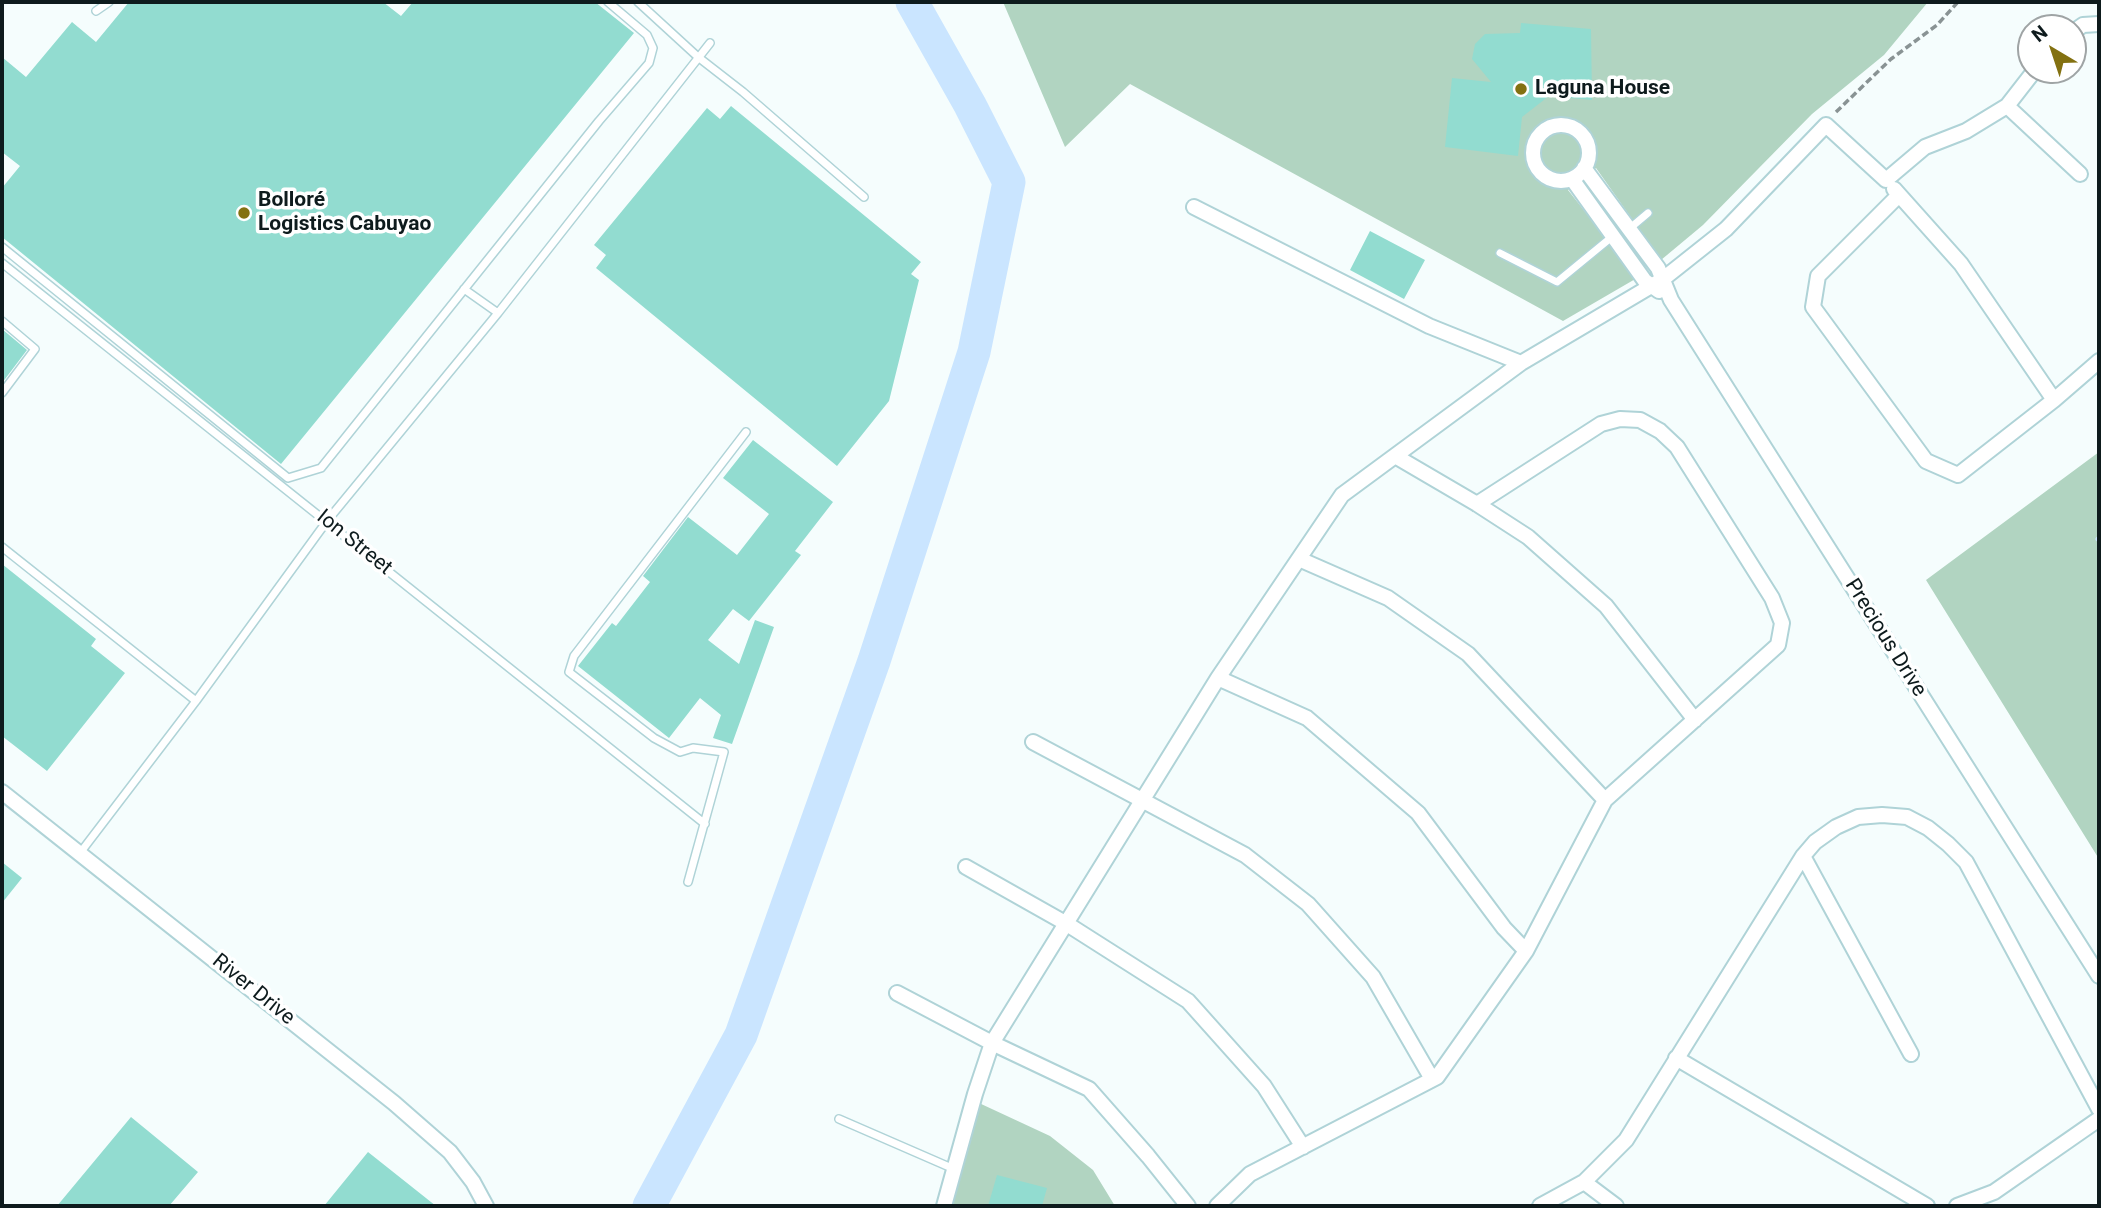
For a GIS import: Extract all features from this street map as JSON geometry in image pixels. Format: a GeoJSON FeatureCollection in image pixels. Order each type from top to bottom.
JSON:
{"type":"FeatureCollection","features":[{"type":"Feature","properties":{"kind":"street"},"geometry":{"type":"LineString","coordinates":[[1885,180],[1925,147],[1966,131],[2007,106],[2024,84]]}},
{"type":"Feature","properties":{"kind":"street"},"geometry":{"type":"LineString","coordinates":[[2007,106],[2080,174]]}},
{"type":"Feature","properties":{"kind":"street"},"geometry":{"type":"LineString","coordinates":[[1562,125],[1578,132],[1588,146],[1589,155],[1584,168],[1566,181],[1548,178],[1535,164],[1534,146],[1538,137],[1545,131],[1562,125]]}},
{"type":"Feature","properties":{"kind":"street"},"geometry":{"type":"LineString","coordinates":[[944,1206],[992,1043],[1218,678],[1342,495],[1521,363],[1657,283],[1726,229],[1826,125],[1885,180],[1961,264],[2054,400]]}},
{"type":"Feature","properties":{"kind":"street"},"geometry":{"type":"LineString","coordinates":[[1584,168],[1658,268],[1657,283]]}},
{"type":"Feature","properties":{"kind":"street"},"geometry":{"type":"LineString","coordinates":[[1572,178],[1645,281],[1657,283]]}},
{"type":"Feature","properties":{"kind":"street"},"geometry":{"type":"LineString","coordinates":[[1899,195],[1818,276],[1813,307],[1926,461],[1958,475],[2099,361]]}},
{"type":"Feature","properties":{"kind":"street"},"geometry":{"type":"LineString","coordinates":[[1194,206],[1429,326],[1521,363]]}},
{"type":"Feature","properties":{"kind":"street","name":"Precious Drive"},"geometry":{"type":"LineString","coordinates":[[1657,283],[1671,300],[2099,976]]}},
{"type":"Feature","properties":{"kind":"street"},"geometry":{"type":"LineString","coordinates":[[1217,1206],[1251,1174],[1437,1077],[1526,951],[1605,800],[1778,645],[1782,623],[1772,598],[1677,447],[1660,430],[1640,420],[1620,419],[1601,424],[1478,504]]}},
{"type":"Feature","properties":{"kind":"street"},"geometry":{"type":"LineString","coordinates":[[1395,456],[1478,504],[1528,537],[1606,606],[1695,720]]}},
{"type":"Feature","properties":{"kind":"street"},"geometry":{"type":"LineString","coordinates":[[1299,559],[1388,598],[1468,653],[1605,800]]}},
{"type":"Feature","properties":{"kind":"street"},"geometry":{"type":"LineString","coordinates":[[1218,678],[1307,718],[1418,813],[1504,928],[1526,951]]}},
{"type":"Feature","properties":{"kind":"street"},"geometry":{"type":"LineString","coordinates":[[1033,742],[1245,855],[1308,904],[1373,977],[1432,1079]]}},
{"type":"Feature","properties":{"kind":"street","name":"River Drive"},"geometry":{"type":"LineString","coordinates":[[2,792],[403,1111],[450,1152],[473,1182],[486,1206]]}},
{"type":"Feature","properties":{"kind":"street"},"geometry":{"type":"LineString","coordinates":[[1540,1206],[1584,1182],[1626,1140],[1803,856],[1815,842],[1836,827],[1858,817],[1907,817],[1928,828],[1966,862],[2099,1109]]}},
{"type":"Feature","properties":{"kind":"street"},"geometry":{"type":"LineString","coordinates":[[1803,856],[1910,1054]]}},
{"type":"Feature","properties":{"kind":"street"},"geometry":{"type":"LineString","coordinates":[[966,867],[1067,924],[1188,1001],[1264,1086],[1303,1147]]}},
{"type":"Feature","properties":{"kind":"street"},"geometry":{"type":"LineString","coordinates":[[897,993],[992,1043],[1089,1089],[1149,1156],[1188,1206]]}},
{"type":"Feature","properties":{"kind":"street"},"geometry":{"type":"LineString","coordinates":[[1676,1058],[1927,1206]]}},
{"type":"Feature","properties":{"kind":"street"},"geometry":{"type":"LineString","coordinates":[[1957,1206],[1994,1192],[2099,1119]]}},
{"type":"Feature","properties":{"kind":"street"},"geometry":{"type":"LineString","coordinates":[[1584,1182],[1616,1206]]}},
{"type":"Feature","properties":{"kind":"lane"},"geometry":{"type":"LineString","coordinates":[[96,11],[109,2]]}},
{"type":"Feature","properties":{"kind":"lane"},"geometry":{"type":"LineString","coordinates":[[2,247],[288,478],[321,468],[599,121],[649,63],[653,48],[647,34],[608,2]]}},
{"type":"Feature","properties":{"kind":"lane"},"geometry":{"type":"LineString","coordinates":[[639,2],[698,57],[743,92],[864,197]]}},
{"type":"Feature","properties":{"kind":"lane"},"geometry":{"type":"LineString","coordinates":[[80,853],[196,701],[327,521],[498,313],[710,43]]}},
{"type":"Feature","properties":{"kind":"lane"},"geometry":{"type":"LineString","coordinates":[[1629,229],[1648,213]]}},
{"type":"Feature","properties":{"kind":"lane"},"geometry":{"type":"LineString","coordinates":[[1500,253],[1557,282],[1613,236]]}},
{"type":"Feature","properties":{"kind":"lane","name":"Ion Street"},"geometry":{"type":"LineString","coordinates":[[2,263],[705,824]]}},
{"type":"Feature","properties":{"kind":"lane"},"geometry":{"type":"LineString","coordinates":[[464,289],[498,313]]}},
{"type":"Feature","properties":{"kind":"lane"},"geometry":{"type":"LineString","coordinates":[[2,321],[35,349],[2,393]]}},
{"type":"Feature","properties":{"kind":"lane"},"geometry":{"type":"LineString","coordinates":[[688,882],[724,752],[694,748],[680,752],[654,738],[569,672],[574,656],[746,432]]}},
{"type":"Feature","properties":{"kind":"lane"},"geometry":{"type":"LineString","coordinates":[[2,547],[196,701]]}},
{"type":"Feature","properties":{"kind":"lane"},"geometry":{"type":"LineString","coordinates":[[839,1119],[954,1169]]}},
{"type":"Feature","properties":{"kind":"path"},"geometry":{"type":"LineString","coordinates":[[1826,125],[1891,59],[1937,25],[1958,2]]}},
{"type":"Feature","properties":{"kind":"green space"},"geometry":{"type":"Polygon","coordinates":[[[1003,2],[1928,2],[1884,55],[1812,114],[1703,225],[1661,260],[1596,168],[1568,190],[1637,278],[1563,321],[1130,84],[1065,147],[1003,2]]]}},
{"type":"Feature","properties":{"kind":"green space"},"geometry":{"type":"Polygon","coordinates":[[[2099,452],[2099,859],[1926,580],[2099,452]]]}},
{"type":"Feature","properties":{"kind":"green space"},"geometry":{"type":"Polygon","coordinates":[[[979,1103],[1050,1136],[1093,1170],[1115,1206],[950,1206],[979,1103]]]}},
{"type":"Feature","properties":{"kind":"building","name":"Bolloré Logistics Cabuyao"},"geometry":{"type":"Polygon","coordinates":[[[129,2],[383,2],[401,16],[413,2],[595,2],[634,33],[281,464],[2,237],[2,188],[20,166],[2,152],[2,57],[26,77],[72,22],[96,42],[129,2]]]}},
{"type":"Feature","properties":{"kind":"building","name":"Laguna House"},"geometry":{"type":"Polygon","coordinates":[[[1521,23],[1591,29],[1592,100],[1549,96],[1522,117],[1518,156],[1445,147],[1452,78],[1491,82],[1472,59],[1475,44],[1485,34],[1520,33],[1521,23]]]}},
{"type":"Feature","properties":{"kind":"building"},"geometry":{"type":"Polygon","coordinates":[[[731,106],[921,262],[911,274],[919,280],[889,401],[837,466],[596,268],[606,255],[594,245],[707,108],[720,119],[731,106]]]}},
{"type":"Feature","properties":{"kind":"building"},"geometry":{"type":"Polygon","coordinates":[[[1370,231],[1425,260],[1404,299],[1350,270],[1370,231]]]}},
{"type":"Feature","properties":{"kind":"building"},"geometry":{"type":"Polygon","coordinates":[[[2,329],[27,350],[2,383],[2,329]]]}},
{"type":"Feature","properties":{"kind":"building"},"geometry":{"type":"Polygon","coordinates":[[[753,440],[833,502],[795,551],[801,555],[749,621],[733,609],[708,640],[739,664],[755,620],[774,627],[732,744],[713,738],[721,715],[700,698],[669,738],[578,666],[612,623],[616,626],[650,582],[643,576],[688,517],[737,555],[769,514],[723,478],[753,440]]]}},
{"type":"Feature","properties":{"kind":"building"},"geometry":{"type":"Polygon","coordinates":[[[2,564],[96,639],[91,646],[125,673],[47,771],[2,736],[2,564]]]}},
{"type":"Feature","properties":{"kind":"building"},"geometry":{"type":"Polygon","coordinates":[[[2,862],[22,878],[2,903],[2,862]]]}},
{"type":"Feature","properties":{"kind":"building"},"geometry":{"type":"Polygon","coordinates":[[[131,1117],[198,1172],[169,1206],[57,1206],[131,1117]]]}},
{"type":"Feature","properties":{"kind":"building"},"geometry":{"type":"Polygon","coordinates":[[[368,1152],[436,1206],[324,1206],[368,1152]]]}},
{"type":"Feature","properties":{"kind":"building"},"geometry":{"type":"Polygon","coordinates":[[[997,1175],[1047,1188],[1042,1206],[988,1206],[997,1175]]]}},
{"type":"Feature","properties":{"kind":"waterway"},"geometry":{"type":"LineString","coordinates":[[649,1206],[741,1035],[874,661],[974,352],[1009,182],[970,105],[912,2]]}},
{"type":"Feature","properties":{"kind":"place","name":"Laguna House"},"geometry":{"type":"Point","coordinates":[1521,89]}},
{"type":"Feature","properties":{"kind":"place","name":"Bolloré Logistics Cabuyao"},"geometry":{"type":"Point","coordinates":[244,213]}}]}
